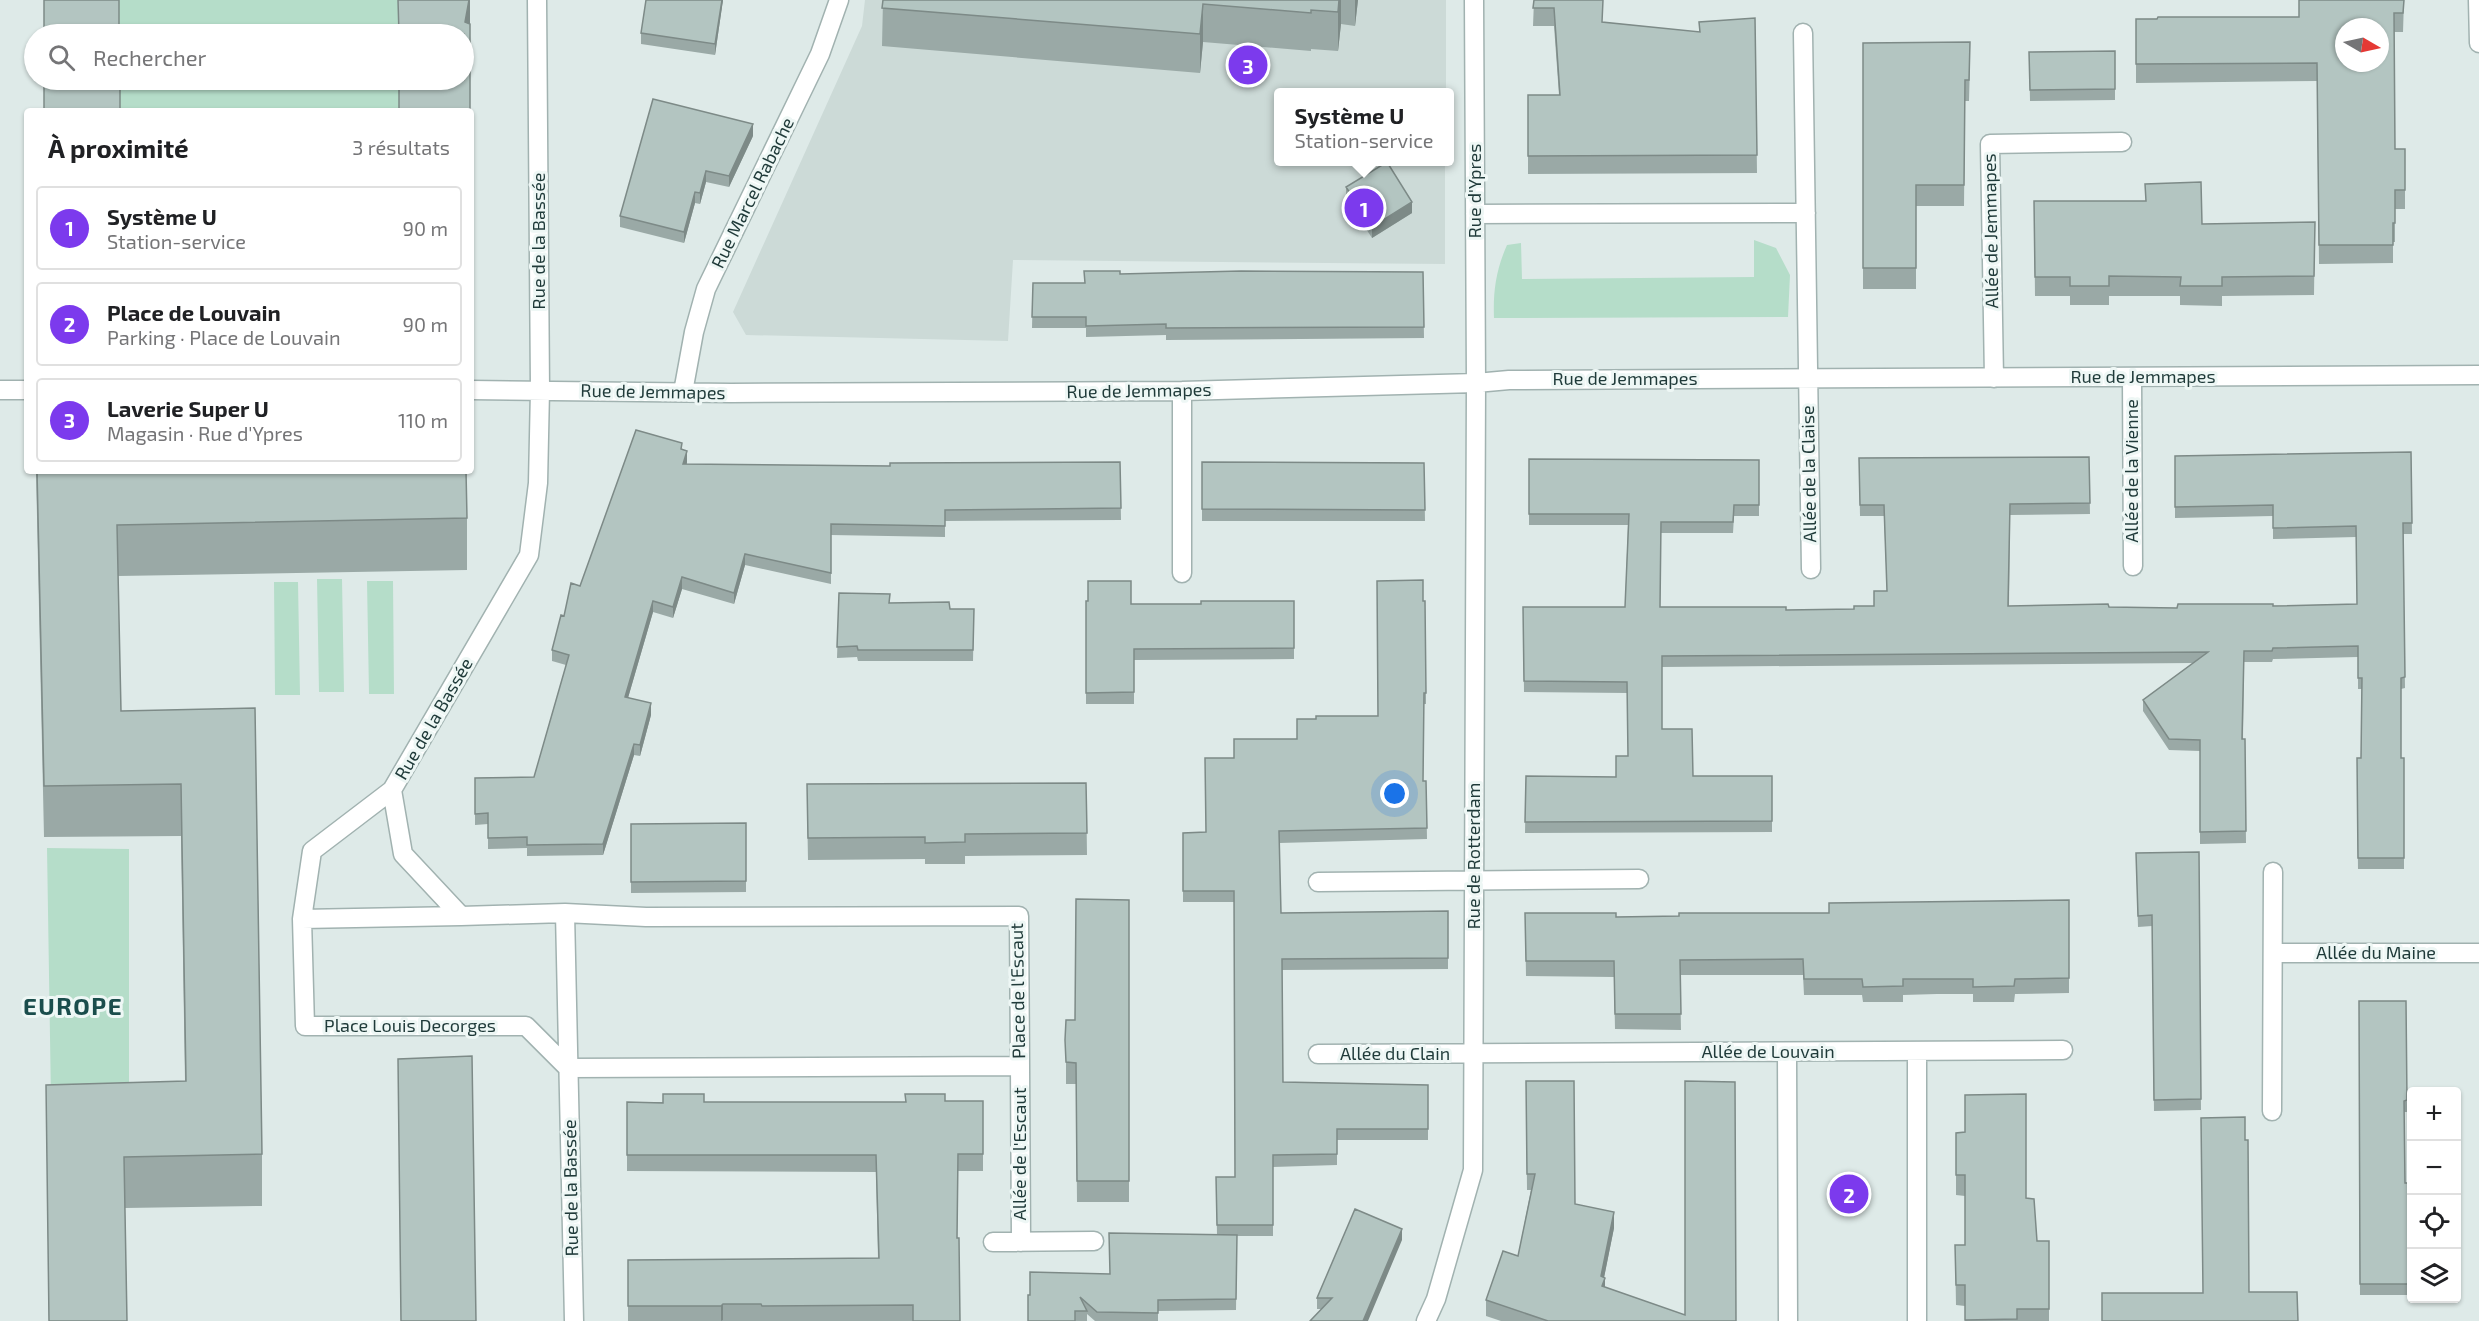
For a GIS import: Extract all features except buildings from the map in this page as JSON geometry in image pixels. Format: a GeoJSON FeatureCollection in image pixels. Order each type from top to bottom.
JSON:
{"type":"FeatureCollection","features":[{"type":"Feature","properties":{"kind":"street","name":"Rue de la Bassée"},"geometry":{"type":"LineString","coordinates":[[461,916],[403,854],[392,790],[529,555],[538,483],[540,390],[537,0]]}},
{"type":"Feature","properties":{"kind":"street","name":"Rue Marcel Rabache"},"geometry":{"type":"LineString","coordinates":[[683,392],[694,332],[706,289],[820,54],[839,0]]}},
{"type":"Feature","properties":{"kind":"street","name":"Rue d'Ypres"},"geometry":{"type":"LineString","coordinates":[[1474,0],[1476,383]]}},
{"type":"Feature","properties":{"kind":"street"},"geometry":{"type":"LineString","coordinates":[[2478,0],[2479,43]]}},
{"type":"Feature","properties":{"kind":"street"},"geometry":{"type":"LineString","coordinates":[[1803,33],[1808,379]]}},
{"type":"Feature","properties":{"kind":"street","name":"Allée de Jemmapes"},"geometry":{"type":"LineString","coordinates":[[1994,378],[1990,144],[2122,142]]}},
{"type":"Feature","properties":{"kind":"street"},"geometry":{"type":"LineString","coordinates":[[1475,214],[1806,213]]}},
{"type":"Feature","properties":{"kind":"street","name":"Rue de Jemmapes"},"geometry":{"type":"LineString","coordinates":[[474,390],[1182,391],[1476,383],[1509,380],[2479,375]]}},
{"type":"Feature","properties":{"kind":"street","name":"Allée de la Vienne"},"geometry":{"type":"LineString","coordinates":[[2132,377],[2133,566]]}},
{"type":"Feature","properties":{"kind":"street","name":"Allée de la Claise"},"geometry":{"type":"LineString","coordinates":[[1808,379],[1811,569]]}},
{"type":"Feature","properties":{"kind":"street","name":"Rue de Rotterdam"},"geometry":{"type":"LineString","coordinates":[[1426,1321],[1436,1299],[1473,1170],[1476,383]]}},
{"type":"Feature","properties":{"kind":"street"},"geometry":{"type":"LineString","coordinates":[[0,390],[24,390]]}},
{"type":"Feature","properties":{"kind":"street"},"geometry":{"type":"LineString","coordinates":[[1182,391],[1182,573]]}},
{"type":"Feature","properties":{"kind":"street","name":"Place Louis Decorges"},"geometry":{"type":"LineString","coordinates":[[392,790],[312,851],[302,919],[305,1026],[526,1026],[568,1068]]}},
{"type":"Feature","properties":{"kind":"street"},"geometry":{"type":"LineString","coordinates":[[2272,1111],[2273,872]]}},
{"type":"Feature","properties":{"kind":"street"},"geometry":{"type":"LineString","coordinates":[[1318,882],[1639,879]]}},
{"type":"Feature","properties":{"kind":"street","name":"Rue de la Bassée"},"geometry":{"type":"LineString","coordinates":[[566,913],[574,1321]]}},
{"type":"Feature","properties":{"kind":"street"},"geometry":{"type":"LineString","coordinates":[[302,919],[566,913]]}},
{"type":"Feature","properties":{"kind":"street","name":"Place de l'Escaut"},"geometry":{"type":"LineString","coordinates":[[566,913],[646,917],[1019,916],[1020,1066],[568,1068]]}},
{"type":"Feature","properties":{"kind":"street","name":"Allée du Maine"},"geometry":{"type":"LineString","coordinates":[[2273,953],[2479,953]]}},
{"type":"Feature","properties":{"kind":"street","name":"Allée de Louvain"},"geometry":{"type":"LineString","coordinates":[[1473,1054],[2063,1050]]}},
{"type":"Feature","properties":{"kind":"street"},"geometry":{"type":"LineString","coordinates":[[1787,1052],[1788,1321]]}},
{"type":"Feature","properties":{"kind":"street"},"geometry":{"type":"LineString","coordinates":[[1917,1052],[1917,1321]]}},
{"type":"Feature","properties":{"kind":"street","name":"Allée du Clain"},"geometry":{"type":"LineString","coordinates":[[1318,1054],[1473,1054]]}},
{"type":"Feature","properties":{"kind":"street","name":"Allée de l'Escaut"},"geometry":{"type":"LineString","coordinates":[[1020,1066],[1021,1242]]}},
{"type":"Feature","properties":{"kind":"street","name":"Allée de l'Escaut"},"geometry":{"type":"LineString","coordinates":[[993,1242],[1094,1241]]}},
{"type":"Feature","properties":{"kind":"shaded area"},"geometry":{"type":"Polygon","coordinates":[[[865,0],[1446,0],[1446,88],[1274,88],[1274,166],[1445,166],[1445,264],[1013,260],[1008,341],[746,335],[733,312],[862,26],[865,0]]]}},
{"type":"Feature","properties":{"kind":"green space"},"geometry":{"type":"Polygon","coordinates":[[[119,0],[398,0],[398,24],[119,24],[119,0]]]}},
{"type":"Feature","properties":{"kind":"green space"},"geometry":{"type":"Polygon","coordinates":[[[119,90],[399,90],[399,108],[119,108],[119,90]]]}},
{"type":"Feature","properties":{"kind":"green space"},"geometry":{"type":"Polygon","coordinates":[[[1754,240],[1776,248],[1790,275],[1788,317],[1494,318],[1496,281],[1507,245],[1521,243],[1522,279],[1754,277],[1754,240]]]}},
{"type":"Feature","properties":{"kind":"green space"},"geometry":{"type":"Polygon","coordinates":[[[317,579],[342,579],[344,692],[319,692],[317,579]]]}},
{"type":"Feature","properties":{"kind":"green space"},"geometry":{"type":"Polygon","coordinates":[[[367,581],[393,581],[394,694],[369,694],[367,581]]]}},
{"type":"Feature","properties":{"kind":"green space"},"geometry":{"type":"Polygon","coordinates":[[[274,582],[298,582],[300,695],[275,695],[274,582]]]}},
{"type":"Feature","properties":{"kind":"green space"},"geometry":{"type":"Polygon","coordinates":[[[47,848],[129,849],[129,1098],[51,1100],[47,848]]]}},
{"type":"Feature","properties":{"kind":"place","name":"Laverie Super U"},"geometry":{"type":"Point","coordinates":[1248,65]}},
{"type":"Feature","properties":{"kind":"place","name":"Système U"},"geometry":{"type":"Point","coordinates":[1364,208]}},
{"type":"Feature","properties":{"kind":"place","name":"Place de Louvain"},"geometry":{"type":"Point","coordinates":[1849,1194]}},
{"type":"Feature","properties":{"kind":"district","name":"EUROPE"},"geometry":{"type":"Point","coordinates":[73,1007]}}]}
